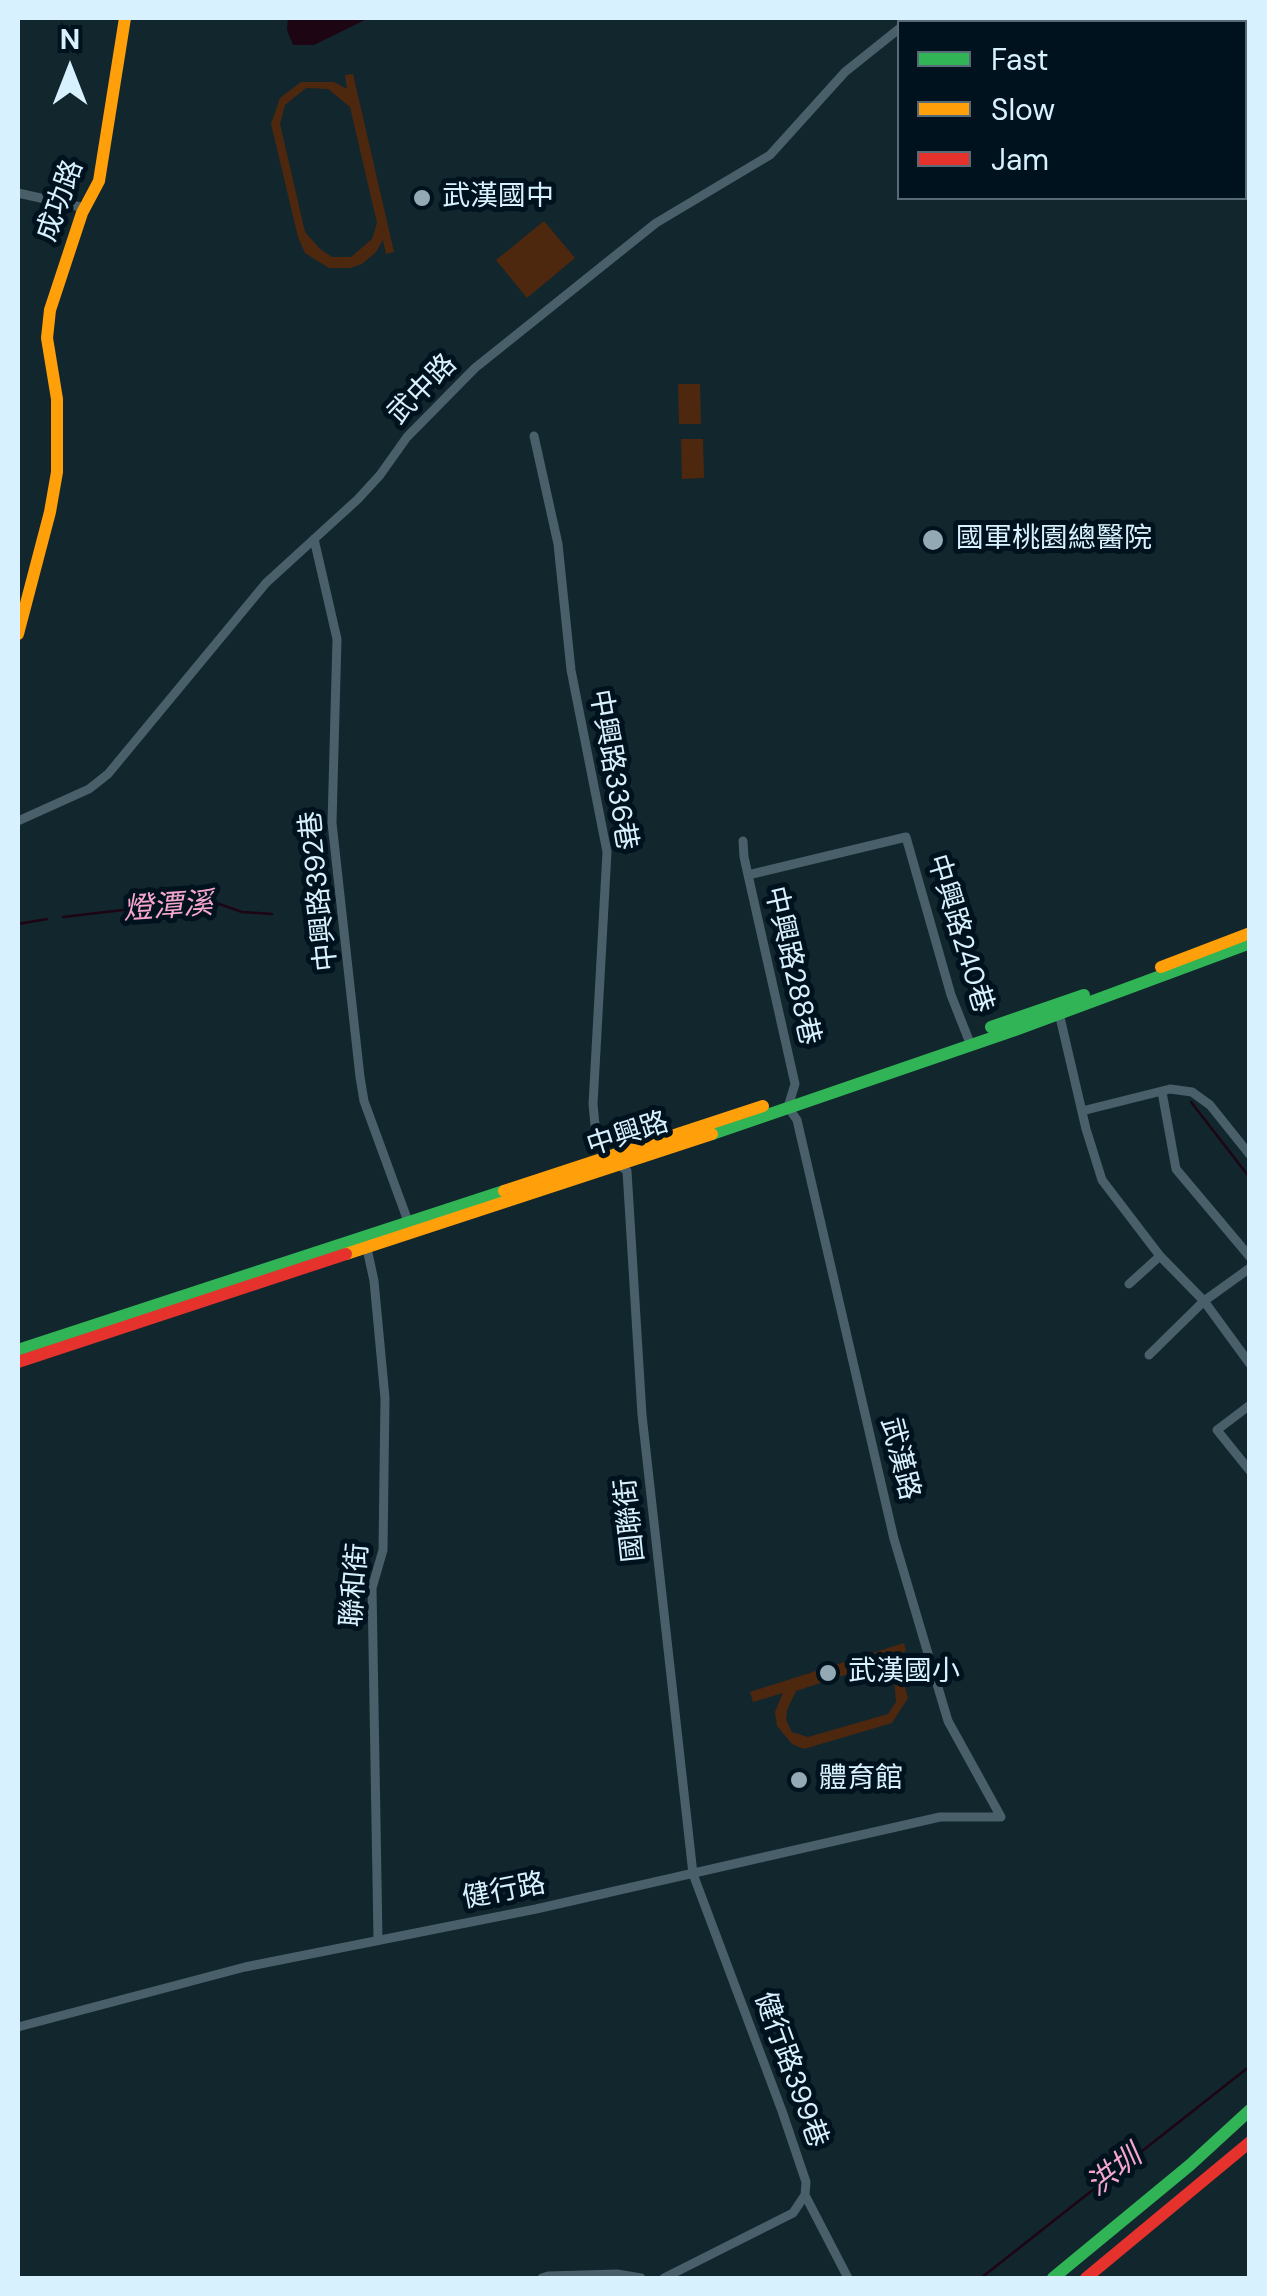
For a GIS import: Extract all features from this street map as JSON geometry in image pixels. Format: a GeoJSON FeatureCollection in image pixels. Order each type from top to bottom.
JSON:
{"type":"FeatureCollection","features":[{"type":"Feature","properties":{"kind":"main road","name":"成功路"},"geometry":{"type":"LineString","coordinates":[[18,634],[57,472],[57,399],[47,338],[50,310],[84,208],[99,181],[125,18]]}},
{"type":"Feature","properties":{"kind":"main road","name":"中興路"},"geometry":{"type":"LineString","coordinates":[[18,1362],[790,1101],[1250,933]]}},
{"type":"Feature","properties":{"kind":"main road","name":"中興路"},"geometry":{"type":"LineString","coordinates":[[968,1039],[1060,1013],[1250,944]]}},
{"type":"Feature","properties":{"kind":"main road","name":"中興路"},"geometry":{"type":"LineString","coordinates":[[18,1350],[366,1242]]}},
{"type":"Feature","properties":{"kind":"main road"},"geometry":{"type":"LineString","coordinates":[[1053,2278],[1250,2110]]}},
{"type":"Feature","properties":{"kind":"main road"},"geometry":{"type":"LineString","coordinates":[[1086,2278],[1250,2142]]}},
{"type":"Feature","properties":{"kind":"street","name":"武中路"},"geometry":{"type":"LineString","coordinates":[[18,821],[89,789],[108,774],[266,583],[380,476],[407,437],[475,368],[656,223],[770,155],[845,72],[897,30]]}},
{"type":"Feature","properties":{"kind":"street"},"geometry":{"type":"LineString","coordinates":[[18,193],[36,194],[84,208]]}},
{"type":"Feature","properties":{"kind":"street","name":"中興路336巷"},"geometry":{"type":"LineString","coordinates":[[534,436],[558,544],[574,687],[607,852],[592,1104],[597,1146],[615,1160]]}},
{"type":"Feature","properties":{"kind":"street","name":"中興路392巷"},"geometry":{"type":"LineString","coordinates":[[314,539],[337,639],[332,823],[360,1077],[364,1101],[410,1227]]}},
{"type":"Feature","properties":{"kind":"street","name":"中興路240巷"},"geometry":{"type":"LineString","coordinates":[[748,875],[906,837],[951,995],[968,1039]]}},
{"type":"Feature","properties":{"kind":"street","name":"中興路288巷"},"geometry":{"type":"LineString","coordinates":[[743,842],[794,1084],[790,1101]]}},
{"type":"Feature","properties":{"kind":"street"},"geometry":{"type":"LineString","coordinates":[[1060,1013],[1102,1180],[1160,1256],[1204,1301],[1250,1364]]}},
{"type":"Feature","properties":{"kind":"street"},"geometry":{"type":"LineString","coordinates":[[1082,1111],[1178,1089],[1192,1092],[1210,1105],[1250,1154]]}},
{"type":"Feature","properties":{"kind":"street"},"geometry":{"type":"LineString","coordinates":[[1162,1092],[1176,1169],[1250,1258]]}},
{"type":"Feature","properties":{"kind":"street","name":"武漢路"},"geometry":{"type":"LineString","coordinates":[[790,1101],[801,1134],[894,1539],[948,1722],[1001,1817]]}},
{"type":"Feature","properties":{"kind":"street","name":"國聯街"},"geometry":{"type":"LineString","coordinates":[[615,1160],[627,1171],[642,1415],[693,1874]]}},
{"type":"Feature","properties":{"kind":"street","name":"聯和街"},"geometry":{"type":"LineString","coordinates":[[366,1242],[374,1281],[385,1412],[383,1550],[372,1588],[378,1940]]}},
{"type":"Feature","properties":{"kind":"street"},"geometry":{"type":"LineString","coordinates":[[1129,1284],[1160,1256]]}},
{"type":"Feature","properties":{"kind":"street"},"geometry":{"type":"LineString","coordinates":[[1149,1354],[1204,1301],[1250,1268]]}},
{"type":"Feature","properties":{"kind":"street"},"geometry":{"type":"LineString","coordinates":[[1250,1406],[1217,1430],[1250,1471]]}},
{"type":"Feature","properties":{"kind":"street","name":"健行路"},"geometry":{"type":"LineString","coordinates":[[18,2027],[149,1990],[940,1817],[1001,1817]]}},
{"type":"Feature","properties":{"kind":"street","name":"健行路399巷"},"geometry":{"type":"LineString","coordinates":[[693,1874],[782,2112],[806,2182],[805,2195],[848,2278]]}},
{"type":"Feature","properties":{"kind":"street"},"geometry":{"type":"LineString","coordinates":[[664,2278],[793,2213],[805,2195]]}},
{"type":"Feature","properties":{"kind":"street"},"geometry":{"type":"LineString","coordinates":[[542,2278],[618,2274],[641,2278]]}},
{"type":"Feature","properties":{"kind":"shaded area"},"geometry":{"type":"Polygon","coordinates":[[[288,18],[369,18],[314,45],[293,45],[287,30],[288,18]]]}},
{"type":"Feature","properties":{"kind":"shaded area"},"geometry":{"type":"Polygon","coordinates":[[[353,74],[394,252],[386,254],[383,240],[362,264],[329,268],[305,253],[298,237],[271,124],[280,98],[301,82],[334,82],[347,89],[345,75],[353,74]],[[306,88],[285,105],[280,124],[305,232],[332,257],[351,257],[372,239],[377,223],[350,107],[328,89],[306,88]]]}},
{"type":"Feature","properties":{"kind":"shaded area"},"geometry":{"type":"Polygon","coordinates":[[[544,221],[575,258],[527,298],[496,260],[544,221]]]}},
{"type":"Feature","properties":{"kind":"shaded area"},"geometry":{"type":"Polygon","coordinates":[[[678,384],[700,384],[701,424],[679,424],[678,384]]]}},
{"type":"Feature","properties":{"kind":"shaded area"},"geometry":{"type":"Polygon","coordinates":[[[681,439],[703,439],[704,478],[682,479],[681,439]]]}},
{"type":"Feature","properties":{"kind":"shaded area"},"geometry":{"type":"Polygon","coordinates":[[[904,1643],[906,1651],[888,1659],[901,1674],[908,1698],[892,1723],[804,1749],[792,1744],[777,1726],[775,1712],[783,1693],[753,1702],[750,1692],[904,1643]],[[869,1667],[796,1691],[786,1720],[792,1732],[808,1737],[888,1714],[896,1702],[894,1679],[869,1667]]]}},
{"type":"Feature","properties":{"kind":"waterway","name":"燈潭溪"},"geometry":{"type":"LineString","coordinates":[[63,917],[208,900],[242,912],[272,914]]}},
{"type":"Feature","properties":{"kind":"waterway","name":"燈潭溪"},"geometry":{"type":"LineString","coordinates":[[18,924],[47,919]]}},
{"type":"Feature","properties":{"kind":"waterway"},"geometry":{"type":"LineString","coordinates":[[1191,1102],[1250,1178]]}},
{"type":"Feature","properties":{"kind":"waterway","name":"洪圳"},"geometry":{"type":"LineString","coordinates":[[981,2278],[1250,2066]]}},
{"type":"Feature","properties":{"kind":"traffic: fast"},"geometry":{"type":"LineString","coordinates":[[712,1134],[1015,1030],[1250,943]]}},
{"type":"Feature","properties":{"kind":"traffic: fast"},"geometry":{"type":"LineString","coordinates":[[991,1027],[1084,995]]}},
{"type":"Feature","properties":{"kind":"traffic: fast"},"geometry":{"type":"LineString","coordinates":[[18,1350],[504,1191]]}},
{"type":"Feature","properties":{"kind":"traffic: fast"},"geometry":{"type":"LineString","coordinates":[[1053,2278],[1250,2110]]}},
{"type":"Feature","properties":{"kind":"traffic: slow"},"geometry":{"type":"LineString","coordinates":[[18,634],[57,472],[57,399],[47,338],[50,310],[82,213],[99,181],[125,18]]}},
{"type":"Feature","properties":{"kind":"traffic: slow"},"geometry":{"type":"LineString","coordinates":[[1161,967],[1250,933]]}},
{"type":"Feature","properties":{"kind":"traffic: slow"},"geometry":{"type":"LineString","coordinates":[[504,1191],[763,1106]]}},
{"type":"Feature","properties":{"kind":"traffic: slow"},"geometry":{"type":"LineString","coordinates":[[346,1254],[712,1134]]}},
{"type":"Feature","properties":{"kind":"traffic: jam"},"geometry":{"type":"LineString","coordinates":[[18,1362],[346,1254]]}},
{"type":"Feature","properties":{"kind":"traffic: jam"},"geometry":{"type":"LineString","coordinates":[[1086,2278],[1250,2142]]}},
{"type":"Feature","properties":{"kind":"place","name":"武漢國中"},"geometry":{"type":"Point","coordinates":[422,198]}},
{"type":"Feature","properties":{"kind":"place","name":"國軍桃園總醫院"},"geometry":{"type":"Point","coordinates":[933,540]}},
{"type":"Feature","properties":{"kind":"place","name":"武漢國小"},"geometry":{"type":"Point","coordinates":[828,1673]}},
{"type":"Feature","properties":{"kind":"place","name":"體育館"},"geometry":{"type":"Point","coordinates":[799,1780]}}]}
